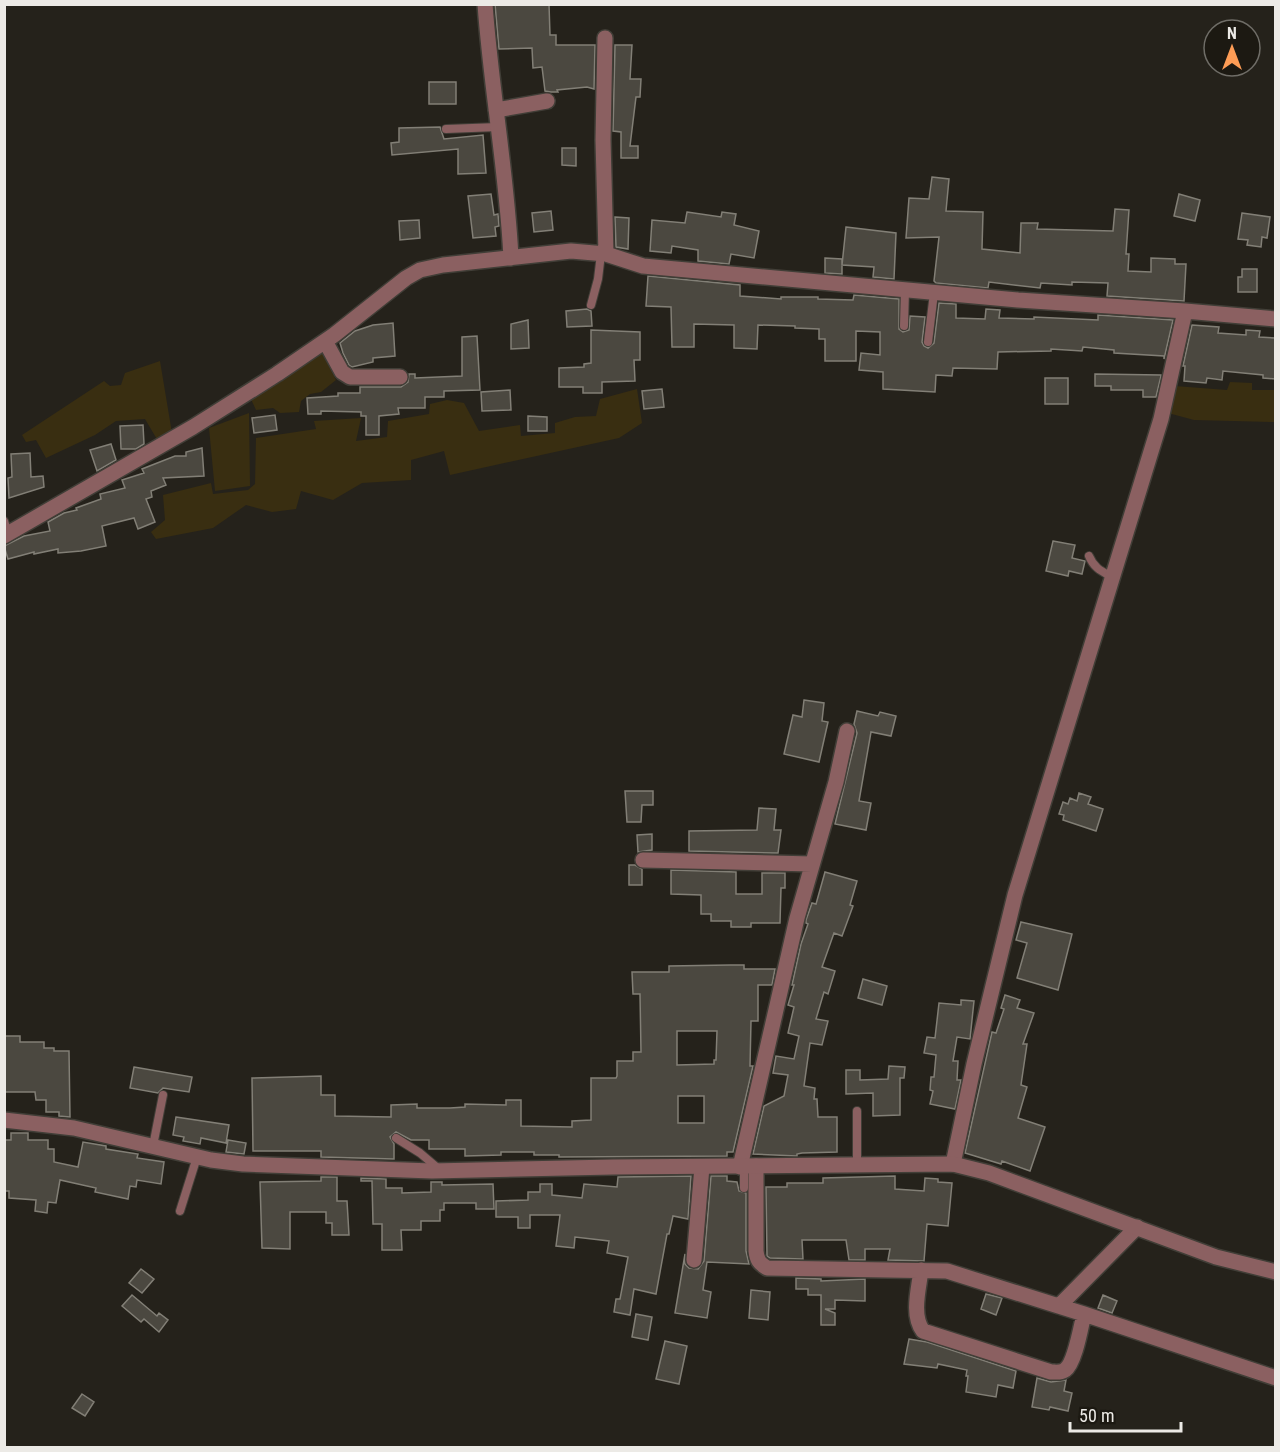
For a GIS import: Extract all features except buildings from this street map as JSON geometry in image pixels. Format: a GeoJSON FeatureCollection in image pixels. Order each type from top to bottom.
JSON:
{"type":"FeatureCollection","features":[{"type":"Feature","properties":{"kind":"street"},"geometry":{"type":"LineString","coordinates":[[485,4],[511,258]]}},
{"type":"Feature","properties":{"kind":"street"},"geometry":{"type":"LineString","coordinates":[[604,254],[605,38]]}},
{"type":"Feature","properties":{"kind":"street"},"geometry":{"type":"LineString","coordinates":[[496,110],[547,101]]}},
{"type":"Feature","properties":{"kind":"street"},"geometry":{"type":"LineString","coordinates":[[6,530],[193,427],[325,341],[406,278],[420,270],[571,251],[604,254],[643,266],[934,293],[1275,319]]}},
{"type":"Feature","properties":{"kind":"street"},"geometry":{"type":"LineString","coordinates":[[953,1164],[974,1064],[1015,895],[1161,419],[1185,311]]}},
{"type":"Feature","properties":{"kind":"street"},"geometry":{"type":"LineString","coordinates":[[325,341],[345,375],[350,377],[400,377]]}},
{"type":"Feature","properties":{"kind":"street"},"geometry":{"type":"LineString","coordinates":[[847,731],[836,782],[796,918],[747,1166],[756,1251],[761,1264],[767,1268],[818,1270],[921,1269],[946,1271],[1275,1378]]}},
{"type":"Feature","properties":{"kind":"street"},"geometry":{"type":"LineString","coordinates":[[643,860],[812,864]]}},
{"type":"Feature","properties":{"kind":"street"},"geometry":{"type":"LineString","coordinates":[[4,1120],[74,1128],[236,1164],[441,1171],[953,1164],[989,1173],[1216,1257],[1275,1272]]}},
{"type":"Feature","properties":{"kind":"street"},"geometry":{"type":"LineString","coordinates":[[694,1260],[702,1167]]}},
{"type":"Feature","properties":{"kind":"street"},"geometry":{"type":"LineString","coordinates":[[1059,1306],[1137,1227]]}},
{"type":"Feature","properties":{"kind":"street"},"geometry":{"type":"LineString","coordinates":[[921,1269],[916,1315],[923,1331],[1051,1372],[1067,1369],[1072,1359],[1084,1314]]}},
{"type":"Feature","properties":{"kind":"lane"},"geometry":{"type":"LineString","coordinates":[[446,129],[498,127]]}},
{"type":"Feature","properties":{"kind":"lane"},"geometry":{"type":"LineString","coordinates":[[591,305],[604,254]]}},
{"type":"Feature","properties":{"kind":"lane"},"geometry":{"type":"LineString","coordinates":[[904,290],[904,326]]}},
{"type":"Feature","properties":{"kind":"lane"},"geometry":{"type":"LineString","coordinates":[[928,342],[934,293]]}},
{"type":"Feature","properties":{"kind":"lane"},"geometry":{"type":"LineString","coordinates":[[1089,556],[1097,569],[1112,578]]}},
{"type":"Feature","properties":{"kind":"lane"},"geometry":{"type":"LineString","coordinates":[[153,1146],[164,1095]]}},
{"type":"Feature","properties":{"kind":"lane"},"geometry":{"type":"LineString","coordinates":[[857,1112],[857,1166]]}},
{"type":"Feature","properties":{"kind":"lane"},"geometry":{"type":"LineString","coordinates":[[396,1138],[420,1153],[441,1171]]}},
{"type":"Feature","properties":{"kind":"lane"},"geometry":{"type":"LineString","coordinates":[[180,1211],[197,1157]]}},
{"type":"Feature","properties":{"kind":"lane"},"geometry":{"type":"LineString","coordinates":[[744,1188],[747,1166]]}},
{"type":"Feature","properties":{"kind":"shaded area"},"geometry":{"type":"Polygon","coordinates":[[[321,351],[336,380],[321,392],[310,394],[301,401],[299,412],[280,413],[273,408],[256,410],[250,397],[321,351]]]}},
{"type":"Feature","properties":{"kind":"shaded area"},"geometry":{"type":"Polygon","coordinates":[[[160,361],[172,433],[158,441],[145,419],[116,421],[95,435],[46,458],[36,440],[26,442],[22,435],[104,381],[110,386],[121,385],[125,373],[160,361]]]}},
{"type":"Feature","properties":{"kind":"shaded area"},"geometry":{"type":"Polygon","coordinates":[[[1230,382],[1252,383],[1252,390],[1275,390],[1275,422],[1194,420],[1168,413],[1175,386],[1227,390],[1230,382]]]}},
{"type":"Feature","properties":{"kind":"shaded area"},"geometry":{"type":"Polygon","coordinates":[[[637,389],[642,423],[619,438],[450,475],[444,451],[411,460],[411,480],[362,483],[333,500],[301,491],[296,509],[272,512],[246,505],[213,528],[156,539],[151,532],[165,520],[163,495],[211,483],[213,494],[248,490],[255,484],[256,438],[316,429],[314,421],[361,418],[356,441],[387,437],[388,421],[429,414],[430,404],[447,400],[464,403],[479,431],[520,425],[521,436],[555,433],[555,423],[575,417],[596,416],[600,399],[637,389]]]}},
{"type":"Feature","properties":{"kind":"shaded area"},"geometry":{"type":"Polygon","coordinates":[[[249,413],[250,486],[215,491],[209,428],[249,413]]]}}]}
